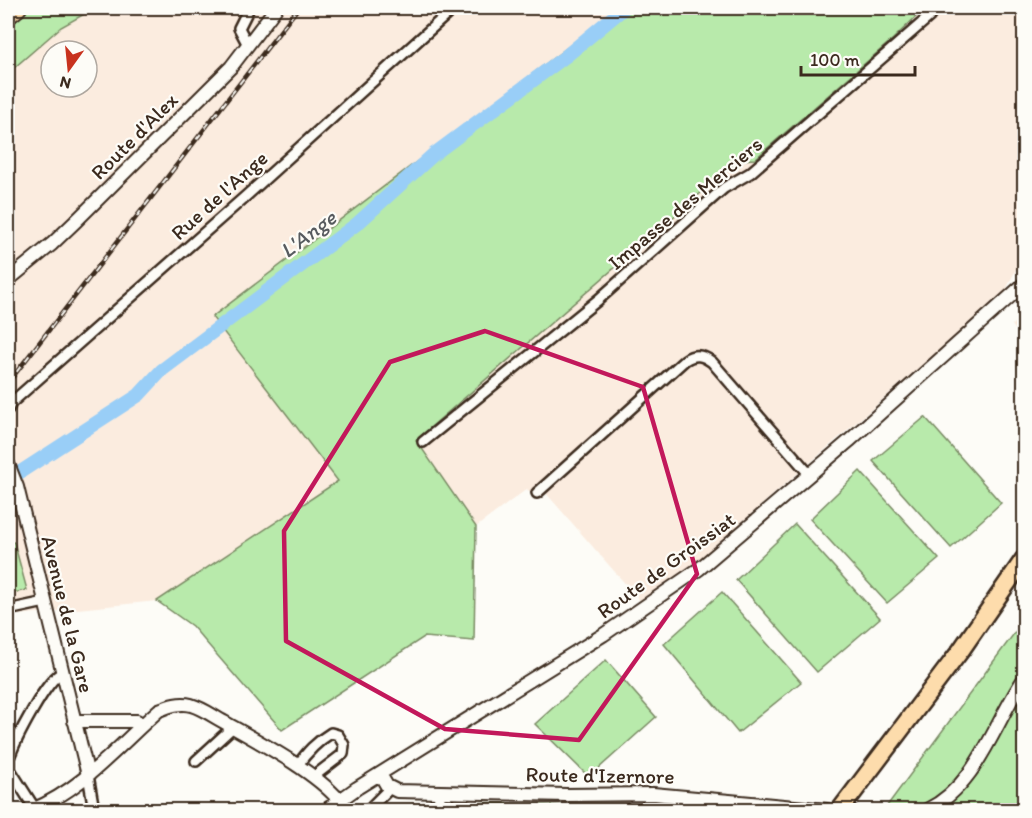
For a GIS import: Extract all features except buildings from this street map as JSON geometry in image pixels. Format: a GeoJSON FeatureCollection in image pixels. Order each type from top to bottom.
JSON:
{"type":"FeatureCollection","features":[{"type":"Feature","properties":{"kind":"highway"},"geometry":{"type":"LineString","coordinates":[[840,810],[961,650],[1024,559]]}},
{"type":"Feature","properties":{"kind":"highway"},"geometry":{"type":"LineString","coordinates":[[853,810],[980,641],[1024,578]]}},
{"type":"Feature","properties":{"kind":"main road"},"geometry":{"type":"LineString","coordinates":[[8,17],[19,8]]}},
{"type":"Feature","properties":{"kind":"street"},"geometry":{"type":"LineString","coordinates":[[248,45],[239,28],[249,8]]}},
{"type":"Feature","properties":{"kind":"street","name":"Route d'Alex"},"geometry":{"type":"LineString","coordinates":[[8,280],[52,244],[231,67],[276,8]]}},
{"type":"Feature","properties":{"kind":"street","name":"Rue de l'Ange"},"geometry":{"type":"LineString","coordinates":[[8,409],[11,403],[246,196],[454,8]]}},
{"type":"Feature","properties":{"kind":"street","name":"Impasse des Merciers"},"geometry":{"type":"LineString","coordinates":[[423,442],[598,300],[724,188],[750,173],[929,17],[935,8]]}},
{"type":"Feature","properties":{"kind":"street","name":"Route de Groissiat"},"geometry":{"type":"LineString","coordinates":[[326,810],[670,591],[728,546],[810,475],[1024,284]]}},
{"type":"Feature","properties":{"kind":"street"},"geometry":{"type":"LineString","coordinates":[[537,493],[685,360],[699,355],[712,362],[810,475]]}},
{"type":"Feature","properties":{"kind":"street","name":"Avenue de la Gare"},"geometry":{"type":"LineString","coordinates":[[9,466],[17,487],[88,775]]}},
{"type":"Feature","properties":{"kind":"street"},"geometry":{"type":"LineString","coordinates":[[8,610],[45,602]]}},
{"type":"Feature","properties":{"kind":"street"},"geometry":{"type":"LineString","coordinates":[[63,673],[56,675],[45,689],[11,752],[8,763],[10,773],[33,810],[60,797],[88,775],[159,710],[168,706],[186,704],[194,705],[297,766],[331,791],[339,800]]}},
{"type":"Feature","properties":{"kind":"street"},"geometry":{"type":"LineString","coordinates":[[927,810],[951,795],[966,778],[1024,679]]}},
{"type":"Feature","properties":{"kind":"street"},"geometry":{"type":"LineString","coordinates":[[74,721],[137,721],[142,725]]}},
{"type":"Feature","properties":{"kind":"street"},"geometry":{"type":"LineString","coordinates":[[196,761],[233,727]]}},
{"type":"Feature","properties":{"kind":"street"},"geometry":{"type":"LineString","coordinates":[[297,766],[320,740],[331,733],[338,735],[344,745],[344,754],[313,777]]}},
{"type":"Feature","properties":{"kind":"street"},"geometry":{"type":"LineString","coordinates":[[376,810],[372,806],[390,788],[380,774]]}},
{"type":"Feature","properties":{"kind":"street"},"geometry":{"type":"LineString","coordinates":[[88,775],[94,810]]}},
{"type":"Feature","properties":{"kind":"street","name":"Route d'Izernore"},"geometry":{"type":"LineString","coordinates":[[390,788],[397,791],[566,795],[653,794],[827,810]]}},
{"type":"Feature","properties":{"kind":"street"},"geometry":{"type":"LineString","coordinates":[[437,792],[448,810]]}},
{"type":"Feature","properties":{"kind":"highlighted area"},"geometry":{"type":"Polygon","coordinates":[[[485,331],[643,387],[697,574],[579,740],[445,729],[286,641],[284,531],[390,362],[485,331]]]}},
{"type":"Feature","properties":{"kind":"shaded area"},"geometry":{"type":"Polygon","coordinates":[[[95,8],[619,8],[213,316],[338,481],[157,601],[8,616],[8,73],[39,46],[39,99],[99,99],[99,39],[47,39],[61,27],[95,8]]]}},
{"type":"Feature","properties":{"kind":"shaded area"},"geometry":{"type":"Polygon","coordinates":[[[925,8],[1024,8],[1024,253],[1004,294],[697,561],[642,603],[545,492],[536,499],[527,489],[476,527],[416,440],[739,160],[756,159],[925,8]]]}},
{"type":"Feature","properties":{"kind":"shaded area"},"geometry":{"type":"Polygon","coordinates":[[[1024,314],[1024,341],[1012,325],[1024,314]]]}},
{"type":"Feature","properties":{"kind":"green space"},"geometry":{"type":"Polygon","coordinates":[[[8,8],[95,8],[61,27],[47,39],[39,39],[39,46],[8,73],[8,8]]]}},
{"type":"Feature","properties":{"kind":"green space"},"geometry":{"type":"Polygon","coordinates":[[[619,8],[925,8],[893,39],[755,159],[739,160],[416,440],[476,527],[474,641],[424,637],[282,730],[192,626],[157,601],[338,481],[212,317],[619,8]]]}},
{"type":"Feature","properties":{"kind":"green space"},"geometry":{"type":"Polygon","coordinates":[[[925,417],[1001,503],[951,548],[873,461],[925,417]]]}},
{"type":"Feature","properties":{"kind":"green space"},"geometry":{"type":"Polygon","coordinates":[[[860,471],[939,559],[887,603],[810,519],[860,471]]]}},
{"type":"Feature","properties":{"kind":"green space"},"geometry":{"type":"Polygon","coordinates":[[[795,524],[880,618],[817,672],[736,580],[795,524]]]}},
{"type":"Feature","properties":{"kind":"green space"},"geometry":{"type":"Polygon","coordinates":[[[14,542],[27,590],[8,594],[8,543],[14,542]]]}},
{"type":"Feature","properties":{"kind":"green space"},"geometry":{"type":"Polygon","coordinates":[[[722,592],[801,682],[738,733],[664,644],[722,592]]]}},
{"type":"Feature","properties":{"kind":"green space"},"geometry":{"type":"Polygon","coordinates":[[[1024,620],[1024,810],[884,810],[1024,620]]]}},
{"type":"Feature","properties":{"kind":"green space"},"geometry":{"type":"Polygon","coordinates":[[[606,660],[656,717],[589,777],[535,724],[606,660]]]}},
{"type":"Feature","properties":{"kind":"green space"},"geometry":{"type":"Polygon","coordinates":[[[488,803],[676,810],[461,810],[453,804],[488,803]]]}},
{"type":"Feature","properties":{"kind":"waterway","name":"L'Ange"},"geometry":{"type":"LineString","coordinates":[[8,480],[139,395],[162,370],[358,223],[434,154],[566,56],[624,8]]}},
{"type":"Feature","properties":{"kind":"railway"},"geometry":{"type":"LineString","coordinates":[[8,383],[298,8]]}}]}
